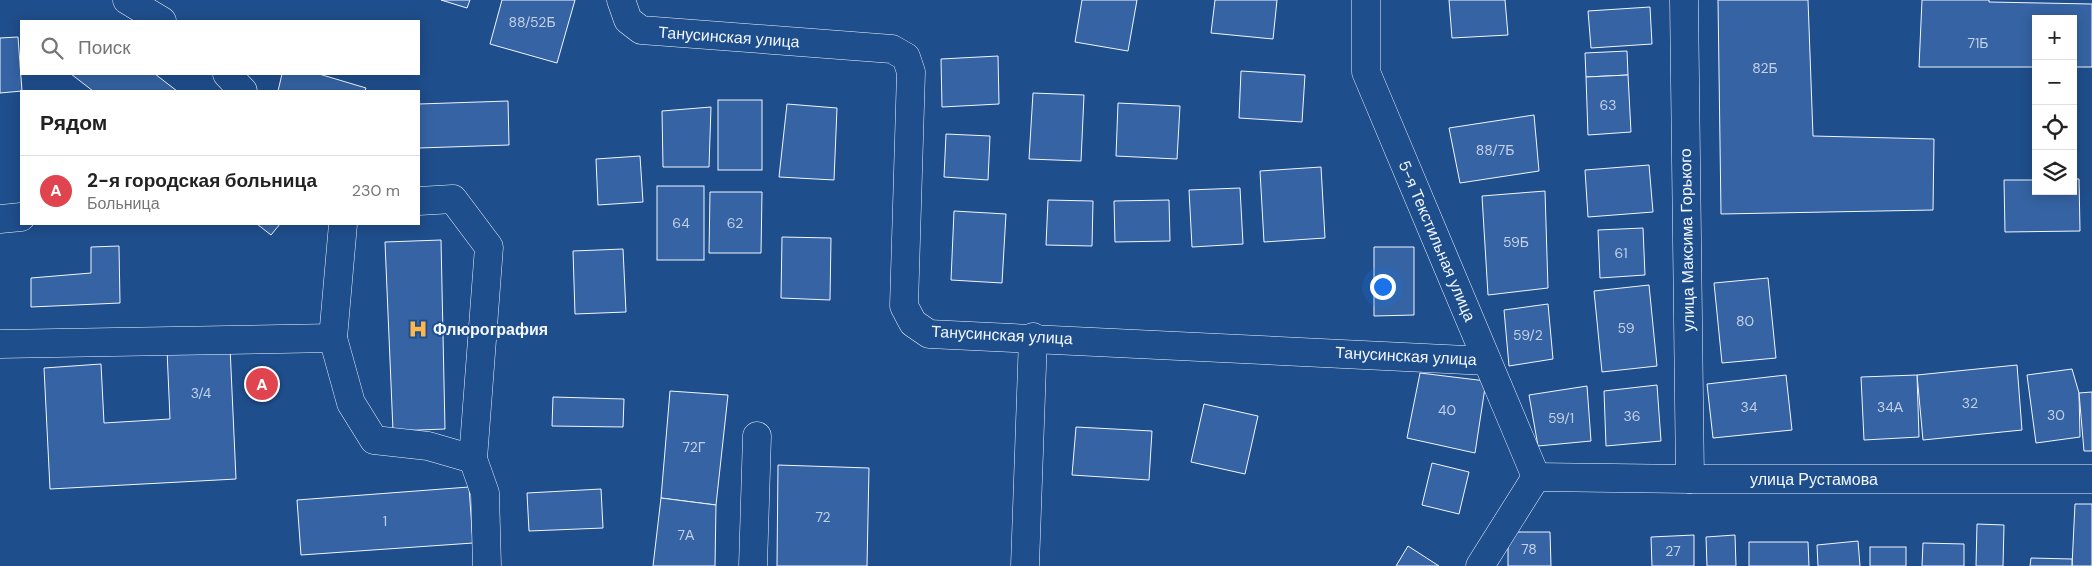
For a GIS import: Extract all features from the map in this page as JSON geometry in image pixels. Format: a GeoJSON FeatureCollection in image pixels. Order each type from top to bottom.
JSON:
{"type":"FeatureCollection","features":[{"type":"Feature","properties":{"kind":"street"},"geometry":{"type":"LineString","coordinates":[[127,0],[160,20]]}},
{"type":"Feature","properties":{"kind":"street","name":"Танусинская улица"},"geometry":{"type":"LineString","coordinates":[[621,0],[628,20],[640,30],[892,49],[906,57],[911,72],[904,306],[913,323],[929,334],[1033,337],[1487,361]]}},
{"type":"Feature","properties":{"kind":"street","name":"5-я Текстильная улица"},"geometry":{"type":"LineString","coordinates":[[1366,0],[1366,72],[1536,477]]}},
{"type":"Feature","properties":{"kind":"street","name":"улица Максима Горького"},"geometry":{"type":"LineString","coordinates":[[1684,0],[1690,479]]}},
{"type":"Feature","properties":{"kind":"street"},"geometry":{"type":"LineString","coordinates":[[229,75],[242,90]]}},
{"type":"Feature","properties":{"kind":"street"},"geometry":{"type":"LineString","coordinates":[[420,201],[453,199],[489,247],[473,459],[485,493],[487,566]]}},
{"type":"Feature","properties":{"kind":"street"},"geometry":{"type":"LineString","coordinates":[[0,219],[20,217]]}},
{"type":"Feature","properties":{"kind":"street"},"geometry":{"type":"LineString","coordinates":[[343,225],[333,338],[351,403],[374,440],[428,446],[473,459]]}},
{"type":"Feature","properties":{"kind":"street"},"geometry":{"type":"LineString","coordinates":[[1025,566],[1033,337]]}},
{"type":"Feature","properties":{"kind":"street"},"geometry":{"type":"LineString","coordinates":[[0,344],[333,338]]}},
{"type":"Feature","properties":{"kind":"street"},"geometry":{"type":"LineString","coordinates":[[753,566],[757,436]]}},
{"type":"Feature","properties":{"kind":"street"},"geometry":{"type":"LineString","coordinates":[[1480,566],[1536,477]]}},
{"type":"Feature","properties":{"kind":"street","name":"улица Рустамова"},"geometry":{"type":"LineString","coordinates":[[1536,477],[2092,479]]}},
{"type":"Feature","properties":{"kind":"building"},"geometry":{"type":"Polygon","coordinates":[[[441,0],[470,0],[467,8],[441,0]]]}},
{"type":"Feature","properties":{"kind":"building"},"geometry":{"type":"Polygon","coordinates":[[[502,0],[575,0],[557,63],[490,44],[502,0]]]}},
{"type":"Feature","properties":{"kind":"building"},"geometry":{"type":"Polygon","coordinates":[[[1082,0],[1137,0],[1128,51],[1075,42],[1082,0]]]}},
{"type":"Feature","properties":{"kind":"building"},"geometry":{"type":"Polygon","coordinates":[[[1215,0],[1277,0],[1273,39],[1211,33],[1215,0]]]}},
{"type":"Feature","properties":{"kind":"building"},"geometry":{"type":"Polygon","coordinates":[[[1449,0],[1505,0],[1508,35],[1452,38],[1449,0]]]}},
{"type":"Feature","properties":{"kind":"building"},"geometry":{"type":"Polygon","coordinates":[[[1718,0],[1808,0],[1813,136],[1934,139],[1933,210],[1721,214],[1718,0]]]}},
{"type":"Feature","properties":{"kind":"building"},"geometry":{"type":"Polygon","coordinates":[[[1922,0],[1989,0],[1989,2],[2092,4],[2092,67],[2077,67],[2077,15],[2032,15],[2032,67],[1919,67],[1922,0]]]}},
{"type":"Feature","properties":{"kind":"building"},"geometry":{"type":"Polygon","coordinates":[[[1650,7],[1652,44],[1591,48],[1588,11],[1650,7]]]}},
{"type":"Feature","properties":{"kind":"building"},"geometry":{"type":"Polygon","coordinates":[[[18,37],[22,90],[20,91],[0,93],[0,38],[18,37]]]}},
{"type":"Feature","properties":{"kind":"building"},"geometry":{"type":"Polygon","coordinates":[[[1627,51],[1628,75],[1586,77],[1585,53],[1627,51]]]}},
{"type":"Feature","properties":{"kind":"building"},"geometry":{"type":"Polygon","coordinates":[[[998,56],[999,104],[942,107],[941,59],[998,56]]]}},
{"type":"Feature","properties":{"kind":"building"},"geometry":{"type":"Polygon","coordinates":[[[1241,71],[1305,75],[1302,122],[1239,118],[1241,71]]]}},
{"type":"Feature","properties":{"kind":"building"},"geometry":{"type":"Polygon","coordinates":[[[72,75],[156,75],[176,90],[92,90],[72,75]]]}},
{"type":"Feature","properties":{"kind":"building"},"geometry":{"type":"Polygon","coordinates":[[[282,75],[322,75],[366,88],[365,90],[278,90],[282,75]]]}},
{"type":"Feature","properties":{"kind":"building"},"geometry":{"type":"Polygon","coordinates":[[[1628,75],[1631,132],[1588,135],[1586,77],[1628,75]]]}},
{"type":"Feature","properties":{"kind":"building"},"geometry":{"type":"Polygon","coordinates":[[[1033,93],[1084,95],[1081,161],[1029,159],[1033,93]]]}},
{"type":"Feature","properties":{"kind":"building"},"geometry":{"type":"Polygon","coordinates":[[[718,100],[762,100],[762,170],[718,170],[718,100]]]}},
{"type":"Feature","properties":{"kind":"building"},"geometry":{"type":"Polygon","coordinates":[[[508,101],[509,145],[420,148],[420,104],[508,101]]]}},
{"type":"Feature","properties":{"kind":"building"},"geometry":{"type":"Polygon","coordinates":[[[1118,103],[1180,106],[1177,159],[1116,156],[1118,103]]]}},
{"type":"Feature","properties":{"kind":"building"},"geometry":{"type":"Polygon","coordinates":[[[787,104],[837,108],[834,180],[779,177],[787,104]]]}},
{"type":"Feature","properties":{"kind":"building"},"geometry":{"type":"Polygon","coordinates":[[[711,107],[709,167],[663,167],[662,111],[711,107]]]}},
{"type":"Feature","properties":{"kind":"building"},"geometry":{"type":"Polygon","coordinates":[[[1534,115],[1539,171],[1460,183],[1449,128],[1534,115]]]}},
{"type":"Feature","properties":{"kind":"building"},"geometry":{"type":"Polygon","coordinates":[[[946,134],[990,136],[988,180],[944,177],[946,134]]]}},
{"type":"Feature","properties":{"kind":"building"},"geometry":{"type":"Polygon","coordinates":[[[640,156],[643,202],[598,205],[596,159],[640,156]]]}},
{"type":"Feature","properties":{"kind":"building"},"geometry":{"type":"Polygon","coordinates":[[[1649,165],[1653,212],[1588,217],[1585,170],[1649,165]]]}},
{"type":"Feature","properties":{"kind":"building"},"geometry":{"type":"Polygon","coordinates":[[[1321,167],[1325,238],[1264,242],[1260,171],[1321,167]]]}},
{"type":"Feature","properties":{"kind":"building"},"geometry":{"type":"Polygon","coordinates":[[[2077,179],[2079,179],[2080,231],[2005,232],[2004,180],[2032,180],[2032,195],[2077,195],[2077,179]]]}},
{"type":"Feature","properties":{"kind":"building"},"geometry":{"type":"Polygon","coordinates":[[[657,186],[704,186],[704,260],[657,260],[657,186]]]}},
{"type":"Feature","properties":{"kind":"building"},"geometry":{"type":"Polygon","coordinates":[[[1240,188],[1243,244],[1192,247],[1189,190],[1240,188]]]}},
{"type":"Feature","properties":{"kind":"building"},"geometry":{"type":"Polygon","coordinates":[[[1545,191],[1548,288],[1488,295],[1482,196],[1545,191]]]}},
{"type":"Feature","properties":{"kind":"building"},"geometry":{"type":"Polygon","coordinates":[[[710,192],[762,192],[761,253],[709,253],[710,192]]]}},
{"type":"Feature","properties":{"kind":"building"},"geometry":{"type":"Polygon","coordinates":[[[1048,200],[1093,201],[1092,246],[1046,245],[1048,200]]]}},
{"type":"Feature","properties":{"kind":"building"},"geometry":{"type":"Polygon","coordinates":[[[1169,200],[1170,241],[1115,242],[1114,201],[1169,200]]]}},
{"type":"Feature","properties":{"kind":"building"},"geometry":{"type":"Polygon","coordinates":[[[954,211],[1006,214],[1002,283],[951,280],[954,211]]]}},
{"type":"Feature","properties":{"kind":"building"},"geometry":{"type":"Polygon","coordinates":[[[258,225],[279,225],[271,235],[258,225]]]}},
{"type":"Feature","properties":{"kind":"building"},"geometry":{"type":"Polygon","coordinates":[[[1643,228],[1645,275],[1600,278],[1598,230],[1643,228]]]}},
{"type":"Feature","properties":{"kind":"building"},"geometry":{"type":"Polygon","coordinates":[[[782,237],[831,238],[830,300],[781,298],[782,237]]]}},
{"type":"Feature","properties":{"kind":"building"},"geometry":{"type":"Polygon","coordinates":[[[441,240],[445,429],[393,431],[385,242],[441,240]]]}},
{"type":"Feature","properties":{"kind":"building"},"geometry":{"type":"Polygon","coordinates":[[[119,246],[120,303],[31,307],[31,278],[91,273],[91,247],[119,246]]]}},
{"type":"Feature","properties":{"kind":"building"},"geometry":{"type":"Polygon","coordinates":[[[1374,247],[1414,247],[1414,315],[1374,316],[1374,247]]]}},
{"type":"Feature","properties":{"kind":"building"},"geometry":{"type":"Polygon","coordinates":[[[623,249],[626,312],[575,314],[573,251],[623,249]]]}},
{"type":"Feature","properties":{"kind":"building"},"geometry":{"type":"Polygon","coordinates":[[[1768,278],[1776,358],[1722,363],[1714,283],[1768,278]]]}},
{"type":"Feature","properties":{"kind":"building"},"geometry":{"type":"Polygon","coordinates":[[[1649,285],[1657,366],[1602,372],[1594,291],[1649,285]]]}},
{"type":"Feature","properties":{"kind":"building"},"geometry":{"type":"Polygon","coordinates":[[[1548,304],[1553,359],[1509,366],[1504,310],[1548,304]]]}},
{"type":"Feature","properties":{"kind":"building"},"geometry":{"type":"Polygon","coordinates":[[[230,347],[236,479],[50,489],[44,368],[101,364],[104,423],[170,419],[167,350],[230,347]]]}},
{"type":"Feature","properties":{"kind":"building"},"geometry":{"type":"Polygon","coordinates":[[[2017,365],[2022,430],[1923,440],[1917,375],[2017,365]]]}},
{"type":"Feature","properties":{"kind":"building"},"geometry":{"type":"Polygon","coordinates":[[[2072,369],[2079,393],[2080,437],[2036,443],[2027,375],[2072,369]]]}},
{"type":"Feature","properties":{"kind":"building"},"geometry":{"type":"Polygon","coordinates":[[[1420,373],[1486,381],[1475,453],[1407,438],[1420,373]]]}},
{"type":"Feature","properties":{"kind":"building"},"geometry":{"type":"Polygon","coordinates":[[[1786,375],[1792,430],[1713,438],[1707,384],[1786,375]]]}},
{"type":"Feature","properties":{"kind":"building"},"geometry":{"type":"Polygon","coordinates":[[[1917,375],[1919,437],[1864,440],[1861,377],[1917,375]]]}},
{"type":"Feature","properties":{"kind":"building"},"geometry":{"type":"Polygon","coordinates":[[[1657,385],[1661,441],[1606,446],[1604,391],[1657,385]]]}},
{"type":"Feature","properties":{"kind":"building"},"geometry":{"type":"Polygon","coordinates":[[[1587,386],[1591,441],[1538,446],[1529,395],[1587,386]]]}},
{"type":"Feature","properties":{"kind":"building"},"geometry":{"type":"Polygon","coordinates":[[[670,391],[728,395],[716,505],[661,498],[670,391]]]}},
{"type":"Feature","properties":{"kind":"building"},"geometry":{"type":"Polygon","coordinates":[[[2092,392],[2092,451],[2084,451],[2079,393],[2092,392]]]}},
{"type":"Feature","properties":{"kind":"building"},"geometry":{"type":"Polygon","coordinates":[[[553,397],[624,399],[623,427],[552,426],[553,397]]]}},
{"type":"Feature","properties":{"kind":"building"},"geometry":{"type":"Polygon","coordinates":[[[1204,404],[1258,416],[1245,474],[1191,462],[1204,404]]]}},
{"type":"Feature","properties":{"kind":"building"},"geometry":{"type":"Polygon","coordinates":[[[1076,427],[1152,431],[1149,480],[1072,475],[1076,427]]]}},
{"type":"Feature","properties":{"kind":"building"},"geometry":{"type":"Polygon","coordinates":[[[1432,463],[1469,472],[1459,514],[1422,505],[1432,463]]]}},
{"type":"Feature","properties":{"kind":"building"},"geometry":{"type":"Polygon","coordinates":[[[778,465],[869,468],[867,566],[777,566],[778,465]]]}},
{"type":"Feature","properties":{"kind":"building"},"geometry":{"type":"Polygon","coordinates":[[[469,487],[473,543],[301,555],[297,500],[469,487]]]}},
{"type":"Feature","properties":{"kind":"building"},"geometry":{"type":"Polygon","coordinates":[[[601,489],[603,528],[529,531],[527,493],[601,489]]]}},
{"type":"Feature","properties":{"kind":"building"},"geometry":{"type":"Polygon","coordinates":[[[661,498],[716,505],[715,566],[653,566],[661,498]]]}},
{"type":"Feature","properties":{"kind":"building"},"geometry":{"type":"Polygon","coordinates":[[[2075,504],[2092,504],[2092,566],[2072,566],[2075,504]]]}},
{"type":"Feature","properties":{"kind":"building"},"geometry":{"type":"Polygon","coordinates":[[[1977,524],[2004,525],[2003,566],[1976,566],[1977,524]]]}},
{"type":"Feature","properties":{"kind":"building"},"geometry":{"type":"Polygon","coordinates":[[[1508,532],[1550,532],[1551,566],[1508,566],[1508,532]]]}},
{"type":"Feature","properties":{"kind":"building"},"geometry":{"type":"Polygon","coordinates":[[[1694,535],[1694,566],[1652,566],[1651,537],[1694,535]]]}},
{"type":"Feature","properties":{"kind":"building"},"geometry":{"type":"Polygon","coordinates":[[[1735,535],[1736,566],[1707,566],[1706,537],[1735,535]]]}},
{"type":"Feature","properties":{"kind":"building"},"geometry":{"type":"Polygon","coordinates":[[[1858,541],[1860,566],[1818,566],[1817,545],[1858,541]]]}},
{"type":"Feature","properties":{"kind":"building"},"geometry":{"type":"Polygon","coordinates":[[[1749,542],[1808,542],[1809,566],[1749,566],[1749,542]]]}},
{"type":"Feature","properties":{"kind":"building"},"geometry":{"type":"Polygon","coordinates":[[[1923,543],[1964,544],[1964,566],[1922,566],[1923,543]]]}},
{"type":"Feature","properties":{"kind":"building"},"geometry":{"type":"Polygon","coordinates":[[[1408,546],[1439,566],[1396,566],[1408,546]]]}},
{"type":"Feature","properties":{"kind":"building"},"geometry":{"type":"Polygon","coordinates":[[[1870,547],[1906,547],[1906,566],[1870,566],[1870,547]]]}},
{"type":"Feature","properties":{"kind":"building"},"geometry":{"type":"Polygon","coordinates":[[[2031,558],[2072,559],[2072,566],[2030,566],[2031,558]]]}},
{"type":"Feature","properties":{"kind":"place","name":"Флюрография"},"geometry":{"type":"Point","coordinates":[418,329]}},
{"type":"Feature","properties":{"kind":"place","name":"2-я городская больница"},"geometry":{"type":"Point","coordinates":[262,384]}}]}
